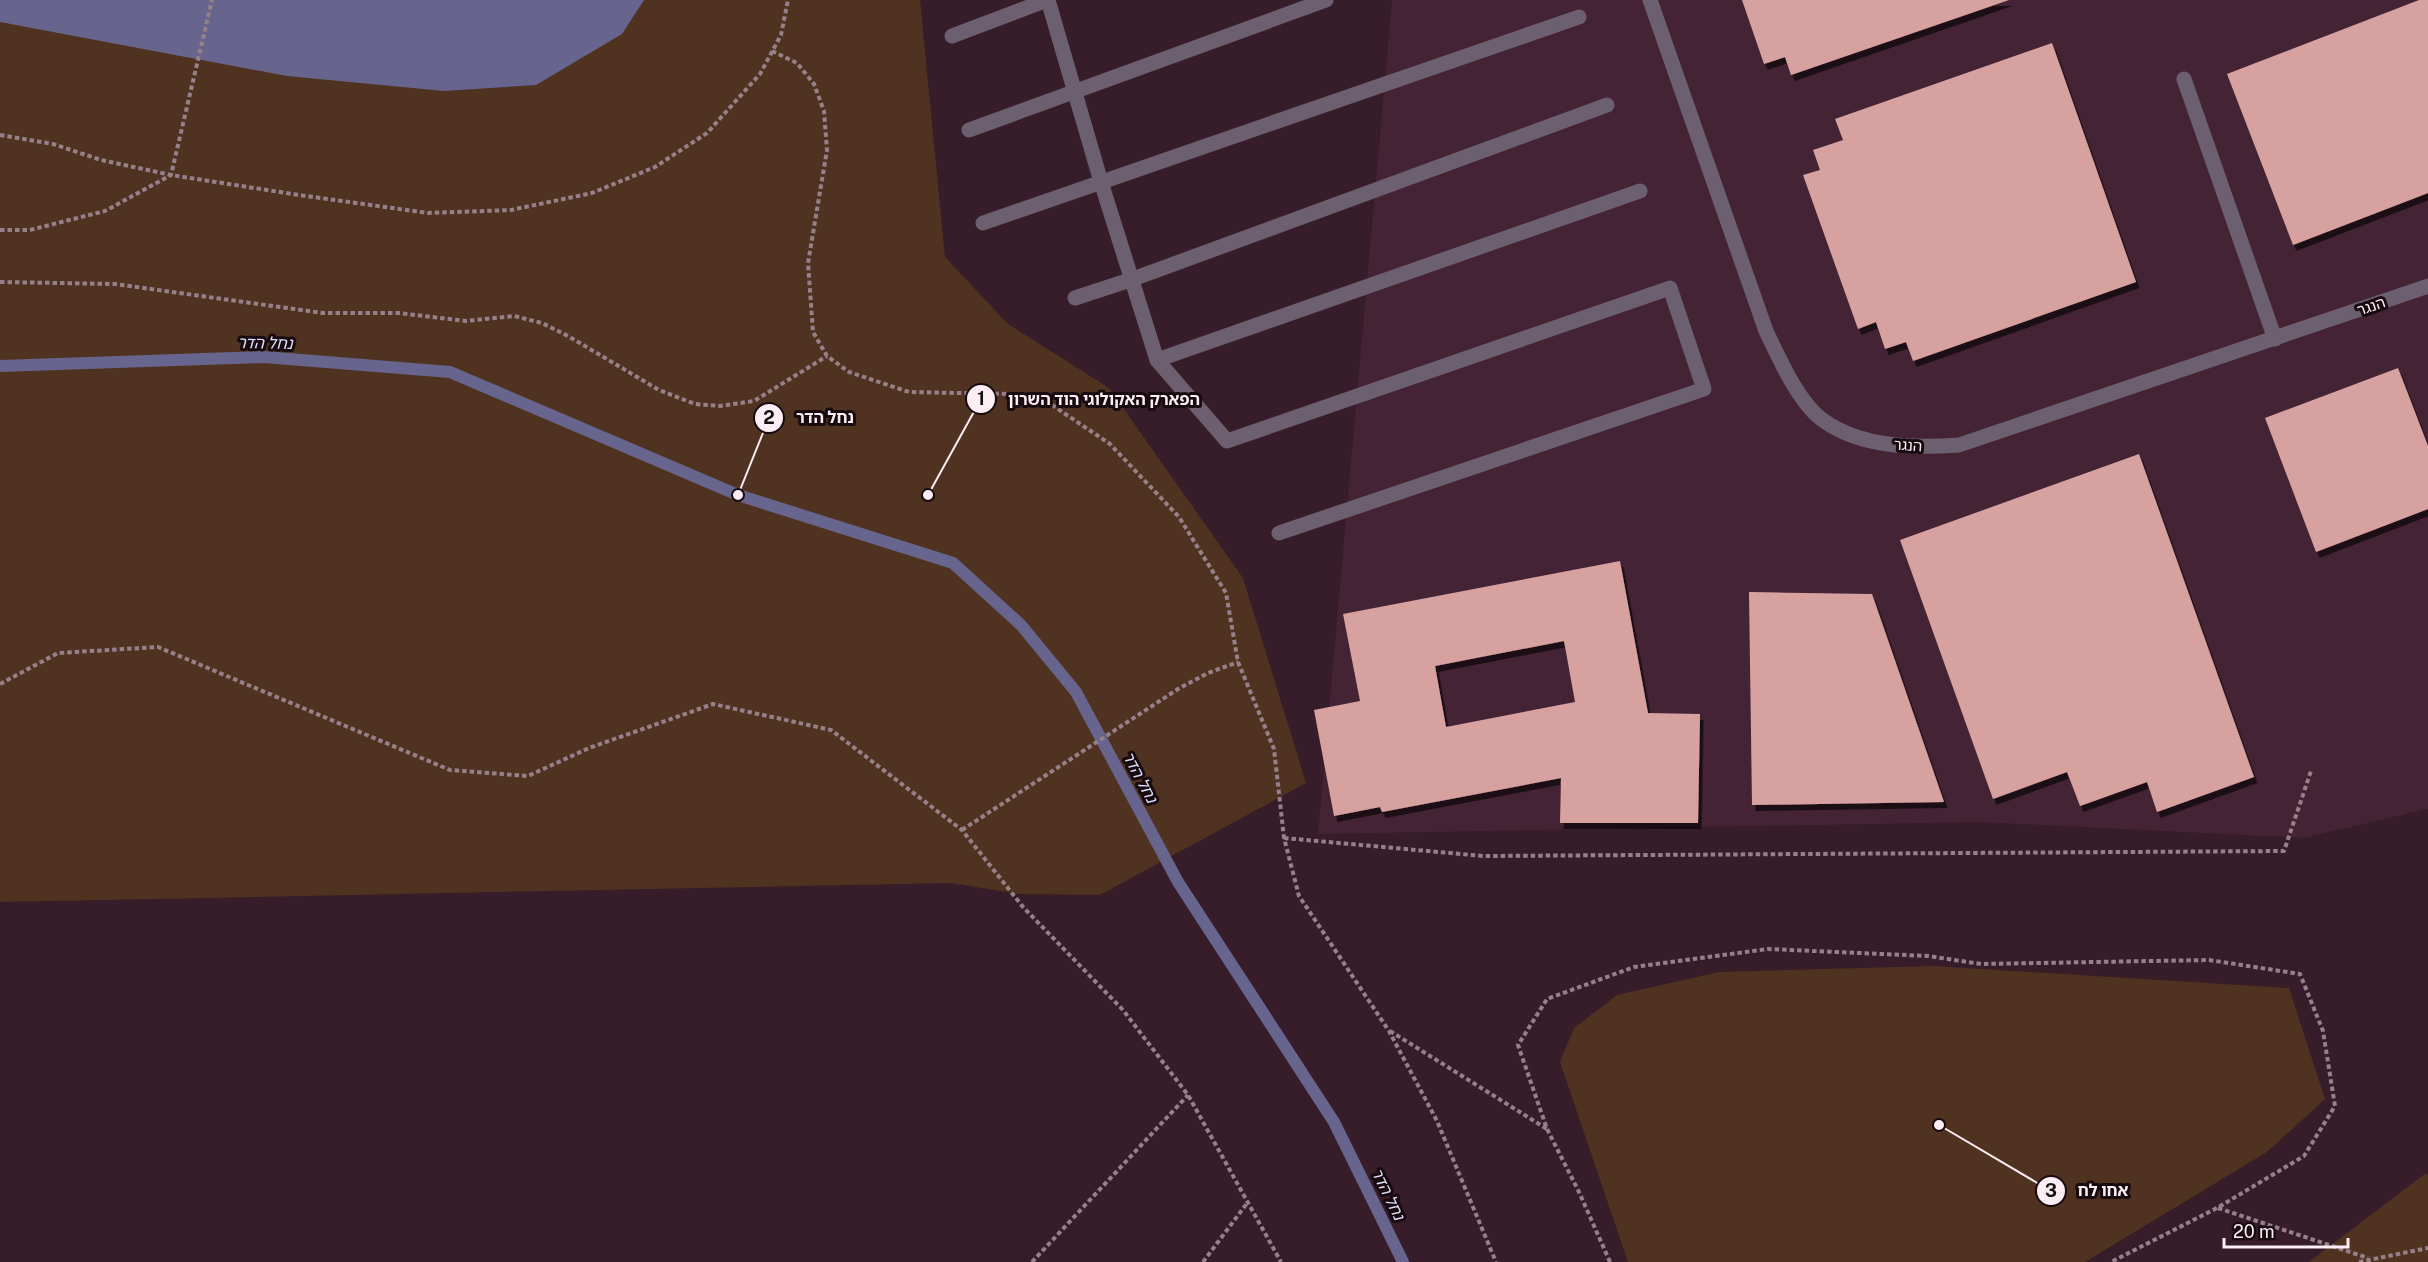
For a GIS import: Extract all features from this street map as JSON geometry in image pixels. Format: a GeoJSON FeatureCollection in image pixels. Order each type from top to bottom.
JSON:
{"type":"FeatureCollection","features":[{"type":"Feature","properties":{"kind":"street"},"geometry":{"type":"LineString","coordinates":[[952,36],[1048,0],[1101,182],[1157,360],[1227,441],[1670,288],[1704,389],[1279,533]]}},
{"type":"Feature","properties":{"kind":"street"},"geometry":{"type":"LineString","coordinates":[[969,130],[1326,0]]}},
{"type":"Feature","properties":{"kind":"street","name":"הנגר"},"geometry":{"type":"LineString","coordinates":[[1650,0],[1766,331],[1788,375],[1811,408],[1823,420],[1853,436],[1870,441],[1911,446],[1959,445],[2428,286]]}},
{"type":"Feature","properties":{"kind":"street"},"geometry":{"type":"LineString","coordinates":[[983,223],[1579,17]]}},
{"type":"Feature","properties":{"kind":"street"},"geometry":{"type":"LineString","coordinates":[[2184,79],[2275,339]]}},
{"type":"Feature","properties":{"kind":"street"},"geometry":{"type":"LineString","coordinates":[[1075,298],[1133,279],[1607,105]]}},
{"type":"Feature","properties":{"kind":"street"},"geometry":{"type":"LineString","coordinates":[[1157,360],[1640,191]]}},
{"type":"Feature","properties":{"kind":"path"},"geometry":{"type":"LineString","coordinates":[[0,230],[30,230],[105,211],[171,176],[212,0]]}},
{"type":"Feature","properties":{"kind":"path"},"geometry":{"type":"LineString","coordinates":[[0,135],[53,144],[101,160],[171,176],[428,213],[511,210],[580,196],[655,167],[707,133],[760,74],[781,35],[788,0]]}},
{"type":"Feature","properties":{"kind":"path"},"geometry":{"type":"LineString","coordinates":[[772,51],[797,63],[814,84],[824,111],[827,150],[808,263],[813,332],[827,356],[849,372],[909,392],[1009,394],[1040,397],[1110,444],[1179,517],[1226,594],[1238,662],[1274,749],[1284,838],[1299,896],[1389,1031],[1437,1121],[1496,1262]]}},
{"type":"Feature","properties":{"kind":"path"},"geometry":{"type":"LineString","coordinates":[[0,282],[115,284],[323,313],[398,313],[465,321],[514,316],[542,323],[659,390],[703,405],[720,406],[754,401],[827,356]]}},
{"type":"Feature","properties":{"kind":"path"},"geometry":{"type":"LineString","coordinates":[[0,684],[58,653],[158,647],[450,770],[528,776],[589,748],[713,704],[831,730],[962,830],[1023,907],[1123,1010],[1188,1095],[1281,1262]]}},
{"type":"Feature","properties":{"kind":"path"},"geometry":{"type":"LineString","coordinates":[[962,830],[1154,705],[1208,673],[1238,662]]}},
{"type":"Feature","properties":{"kind":"path"},"geometry":{"type":"LineString","coordinates":[[1284,838],[1483,856],[2284,851],[2311,771]]}},
{"type":"Feature","properties":{"kind":"path"},"geometry":{"type":"LineString","coordinates":[[1610,1262],[1580,1192],[1547,1129],[1518,1045],[1547,999],[1634,967],[1768,949],[1928,956],[1981,964],[2209,960],[2300,974],[2323,1031],[2335,1106],[2304,1156],[2217,1208],[2111,1262]]}},
{"type":"Feature","properties":{"kind":"path"},"geometry":{"type":"LineString","coordinates":[[1389,1031],[1547,1129]]}},
{"type":"Feature","properties":{"kind":"path"},"geometry":{"type":"LineString","coordinates":[[1032,1262],[1188,1095]]}},
{"type":"Feature","properties":{"kind":"path"},"geometry":{"type":"LineString","coordinates":[[1203,1262],[1248,1202]]}},
{"type":"Feature","properties":{"kind":"path"},"geometry":{"type":"LineString","coordinates":[[2217,1208],[2368,1258]]}},
{"type":"Feature","properties":{"kind":"path"},"geometry":{"type":"LineString","coordinates":[[2359,1262],[2368,1258],[2428,1248]]}},
{"type":"Feature","properties":{"kind":"shaded area"},"geometry":{"type":"Polygon","coordinates":[[[0,0],[920,0],[945,257],[1008,324],[1109,388],[1243,578],[1306,783],[1100,895],[1019,894],[951,883],[0,902],[0,0]]]}},
{"type":"Feature","properties":{"kind":"shaded area"},"geometry":{"type":"Polygon","coordinates":[[[0,0],[644,0],[622,34],[536,85],[444,91],[287,76],[0,22],[0,0]]]}},
{"type":"Feature","properties":{"kind":"shaded area"},"geometry":{"type":"Polygon","coordinates":[[[1392,0],[2428,0],[2428,809],[2303,838],[1979,822],[1318,834],[1392,0]]]}},
{"type":"Feature","properties":{"kind":"shaded area"},"geometry":{"type":"Polygon","coordinates":[[[1934,966],[2289,988],[2325,1099],[2267,1152],[2085,1262],[1628,1262],[1560,1062],[1574,1028],[1617,995],[1719,972],[1934,966]]]}},
{"type":"Feature","properties":{"kind":"shaded area"},"geometry":{"type":"Polygon","coordinates":[[[2426,1173],[2428,1176],[2428,1262],[2309,1262],[2426,1173]]]}},
{"type":"Feature","properties":{"kind":"building"},"geometry":{"type":"Polygon","coordinates":[[[1742,0],[2009,0],[1791,75],[1785,57],[1764,64],[1742,0]]]}},
{"type":"Feature","properties":{"kind":"building"},"geometry":{"type":"Polygon","coordinates":[[[2419,0],[2428,0],[2428,193],[2293,245],[2227,74],[2419,0]]]}},
{"type":"Feature","properties":{"kind":"building"},"geometry":{"type":"Polygon","coordinates":[[[2052,43],[2136,282],[1913,361],[1906,342],[1885,349],[1876,322],[1858,329],[1803,175],[1820,170],[1813,150],[1843,140],[1835,119],[2052,43]]]}},
{"type":"Feature","properties":{"kind":"building"},"geometry":{"type":"Polygon","coordinates":[[[2398,368],[2428,446],[2428,509],[2316,552],[2265,418],[2398,368]]]}},
{"type":"Feature","properties":{"kind":"building"},"geometry":{"type":"Polygon","coordinates":[[[2139,454],[2254,777],[2157,812],[2147,782],[2080,806],[2067,772],[1993,799],[1900,540],[2139,454]]]}},
{"type":"Feature","properties":{"kind":"building"},"geometry":{"type":"Polygon","coordinates":[[[1620,561],[1648,713],[1700,714],[1698,823],[1560,823],[1561,778],[1382,812],[1380,807],[1334,816],[1314,710],[1360,701],[1343,614],[1620,561]],[[1564,641],[1435,666],[1446,727],[1575,702],[1564,641]]]}},
{"type":"Feature","properties":{"kind":"building"},"geometry":{"type":"Polygon","coordinates":[[[1749,592],[1872,594],[1944,802],[1752,805],[1749,592]]]}},
{"type":"Feature","properties":{"kind":"waterway","name":"נחל הדר"},"geometry":{"type":"LineString","coordinates":[[0,366],[264,357],[450,372],[738,495],[953,563],[1021,625],[1076,692],[1178,882],[1334,1122],[1403,1262]]}},
{"type":"Feature","properties":{"kind":"place","name":"נחל הדר"},"geometry":{"type":"Point","coordinates":[738,495]}},
{"type":"Feature","properties":{"kind":"place","name":"הפארק האקולוגי הוד השרון"},"geometry":{"type":"Point","coordinates":[928,495]}},
{"type":"Feature","properties":{"kind":"place","name":"אחו לח"},"geometry":{"type":"Point","coordinates":[1939,1125]}}]}
